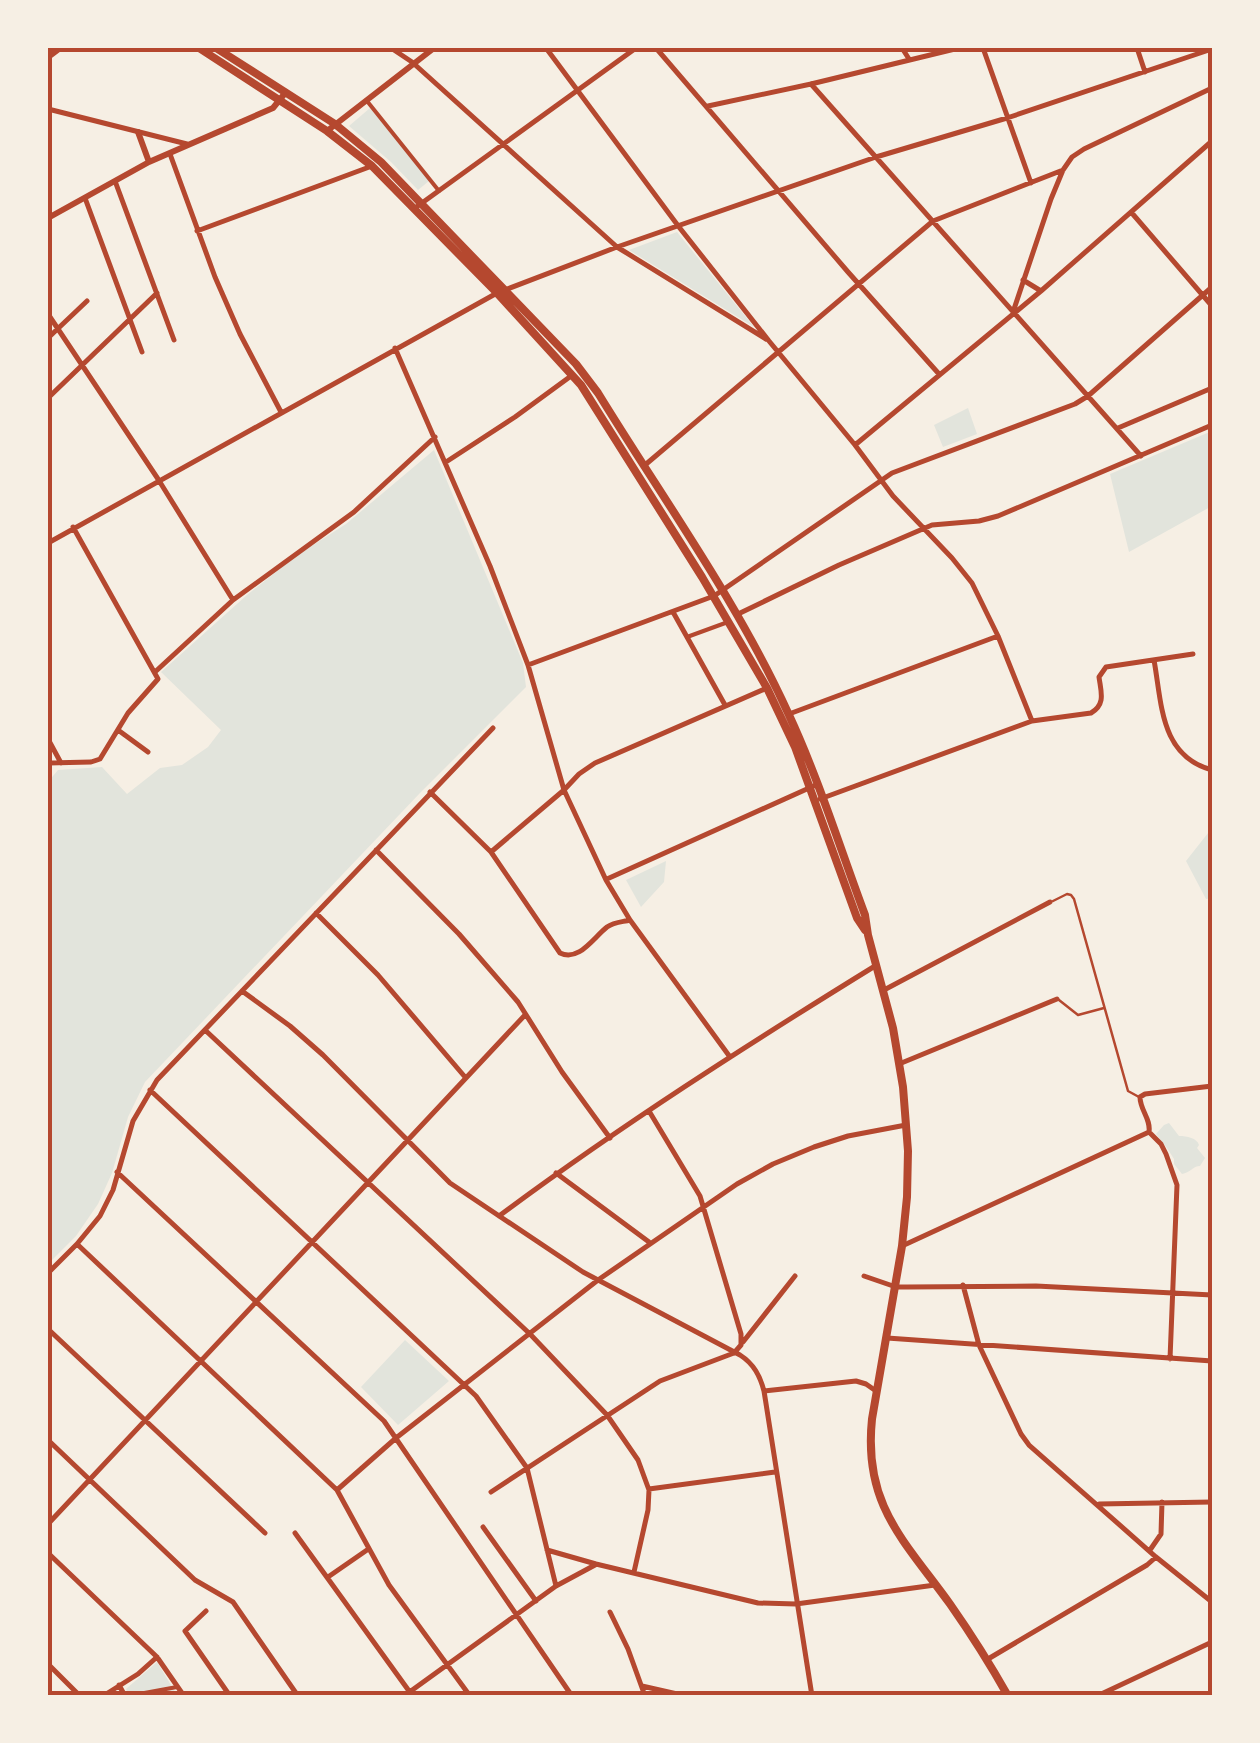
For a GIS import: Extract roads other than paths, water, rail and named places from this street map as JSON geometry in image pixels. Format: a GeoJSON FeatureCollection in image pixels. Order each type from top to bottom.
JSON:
{"type":"FeatureCollection","features":[{"type":"Feature","properties":{"kind":"main road"},"geometry":{"type":"LineString","coordinates":[[199,48],[283,96]]}},
{"type":"Feature","properties":{"kind":"main road"},"geometry":{"type":"LineString","coordinates":[[216,48],[381,162],[573,374],[718,594]]}},
{"type":"Feature","properties":{"kind":"main road"},"geometry":{"type":"LineString","coordinates":[[331,128],[507,290],[588,379],[644,466],[789,714],[865,915],[899,1064],[906,1125],[907,1197],[902,1246],[870,1442],[874,1482],[900,1538],[988,1659],[1005,1695]]}},
{"type":"Feature","properties":{"kind":"main road"},"geometry":{"type":"LineString","coordinates":[[732,618],[814,785]]}},
{"type":"Feature","properties":{"kind":"street"},"geometry":{"type":"LineString","coordinates":[[48,57],[60,48]]}},
{"type":"Feature","properties":{"kind":"street"},"geometry":{"type":"LineString","coordinates":[[391,48],[412,62],[617,247],[769,341]]}},
{"type":"Feature","properties":{"kind":"street"},"geometry":{"type":"LineString","coordinates":[[331,128],[434,48]]}},
{"type":"Feature","properties":{"kind":"street"},"geometry":{"type":"LineString","coordinates":[[546,48],[769,341],[906,512],[972,583],[1032,721]]}},
{"type":"Feature","properties":{"kind":"street"},"geometry":{"type":"LineString","coordinates":[[418,206],[636,48]]}},
{"type":"Feature","properties":{"kind":"street"},"geometry":{"type":"LineString","coordinates":[[656,48],[939,374]]}},
{"type":"Feature","properties":{"kind":"street"},"geometry":{"type":"LineString","coordinates":[[902,48],[909,59]]}},
{"type":"Feature","properties":{"kind":"street"},"geometry":{"type":"LineString","coordinates":[[708,106],[960,48]]}},
{"type":"Feature","properties":{"kind":"street"},"geometry":{"type":"LineString","coordinates":[[984,48],[1031,183]]}},
{"type":"Feature","properties":{"kind":"street"},"geometry":{"type":"LineString","coordinates":[[1138,48],[1145,72]]}},
{"type":"Feature","properties":{"kind":"street"},"geometry":{"type":"LineString","coordinates":[[48,542],[497,293],[876,157],[1212,49]]}},
{"type":"Feature","properties":{"kind":"street"},"geometry":{"type":"LineString","coordinates":[[811,84],[1142,456]]}},
{"type":"Feature","properties":{"kind":"street"},"geometry":{"type":"LineString","coordinates":[[1013,312],[1051,198],[1072,157],[1212,88]]}},
{"type":"Feature","properties":{"kind":"street"},"geometry":{"type":"LineString","coordinates":[[48,218],[149,162],[273,108],[283,96]]}},
{"type":"Feature","properties":{"kind":"street"},"geometry":{"type":"LineString","coordinates":[[366,100],[439,191]]}},
{"type":"Feature","properties":{"kind":"street"},"geometry":{"type":"LineString","coordinates":[[48,109],[188,144]]}},
{"type":"Feature","properties":{"kind":"street"},"geometry":{"type":"LineString","coordinates":[[138,132],[149,162]]}},
{"type":"Feature","properties":{"kind":"street"},"geometry":{"type":"LineString","coordinates":[[856,445],[1041,291],[1212,141]]}},
{"type":"Feature","properties":{"kind":"street"},"geometry":{"type":"LineString","coordinates":[[170,152],[197,231],[240,334],[281,412]]}},
{"type":"Feature","properties":{"kind":"street"},"geometry":{"type":"LineString","coordinates":[[197,231],[372,166]]}},
{"type":"Feature","properties":{"kind":"street"},"geometry":{"type":"LineString","coordinates":[[644,466],[933,221],[1063,170]]}},
{"type":"Feature","properties":{"kind":"street"},"geometry":{"type":"LineString","coordinates":[[115,181],[174,340]]}},
{"type":"Feature","properties":{"kind":"street"},"geometry":{"type":"LineString","coordinates":[[85,198],[142,352]]}},
{"type":"Feature","properties":{"kind":"street"},"geometry":{"type":"LineString","coordinates":[[1131,212],[1212,306]]}},
{"type":"Feature","properties":{"kind":"street"},"geometry":{"type":"LineString","coordinates":[[1024,280],[1041,291]]}},
{"type":"Feature","properties":{"kind":"street"},"geometry":{"type":"LineString","coordinates":[[528,665],[718,594],[892,473],[1075,404],[1212,288]]}},
{"type":"Feature","properties":{"kind":"street"},"geometry":{"type":"LineString","coordinates":[[48,398],[157,293]]}},
{"type":"Feature","properties":{"kind":"street"},"geometry":{"type":"LineString","coordinates":[[48,338],[87,301]]}},
{"type":"Feature","properties":{"kind":"street"},"geometry":{"type":"LineString","coordinates":[[48,314],[233,600]]}},
{"type":"Feature","properties":{"kind":"street"},"geometry":{"type":"LineString","coordinates":[[395,348],[528,665],[564,790],[606,880],[630,920],[730,1057]]}},
{"type":"Feature","properties":{"kind":"street"},"geometry":{"type":"LineString","coordinates":[[446,462],[573,374]]}},
{"type":"Feature","properties":{"kind":"street"},"geometry":{"type":"LineString","coordinates":[[1118,428],[1212,388]]}},
{"type":"Feature","properties":{"kind":"street"},"geometry":{"type":"LineString","coordinates":[[687,638],[938,523],[979,522],[998,516],[1212,425]]}},
{"type":"Feature","properties":{"kind":"street"},"geometry":{"type":"LineString","coordinates":[[155,672],[233,600],[354,512],[435,437]]}},
{"type":"Feature","properties":{"kind":"street"},"geometry":{"type":"LineString","coordinates":[[48,763],[100,759],[138,700],[158,680],[74,527]]}},
{"type":"Feature","properties":{"kind":"street"},"geometry":{"type":"LineString","coordinates":[[673,612],[726,705]]}},
{"type":"Feature","properties":{"kind":"street"},"geometry":{"type":"LineString","coordinates":[[789,714],[998,636]]}},
{"type":"Feature","properties":{"kind":"street"},"geometry":{"type":"LineString","coordinates":[[819,799],[1032,721],[1091,713],[1102,701],[1099,677],[1106,668],[1194,654]]}},
{"type":"Feature","properties":{"kind":"street"},"geometry":{"type":"LineString","coordinates":[[1154,660],[1168,733],[1187,758],[1212,770]]}},
{"type":"Feature","properties":{"kind":"street"},"geometry":{"type":"LineString","coordinates":[[491,852],[595,764],[767,688]]}},
{"type":"Feature","properties":{"kind":"street"},"geometry":{"type":"LineString","coordinates":[[48,1272],[100,1216],[113,1190],[133,1121],[150,1090],[493,728]]}},
{"type":"Feature","properties":{"kind":"street"},"geometry":{"type":"LineString","coordinates":[[118,730],[148,752]]}},
{"type":"Feature","properties":{"kind":"street"},"geometry":{"type":"LineString","coordinates":[[48,739],[61,763]]}},
{"type":"Feature","properties":{"kind":"street"},"geometry":{"type":"LineString","coordinates":[[606,880],[814,785]]}},
{"type":"Feature","properties":{"kind":"street"},"geometry":{"type":"LineString","coordinates":[[430,792],[491,852],[560,953],[575,954],[610,924],[630,920]]}},
{"type":"Feature","properties":{"kind":"street"},"geometry":{"type":"LineString","coordinates":[[375,850],[459,934],[518,1002],[610,1138]]}},
{"type":"Feature","properties":{"kind":"street"},"geometry":{"type":"LineString","coordinates":[[884,990],[1050,902]]}},
{"type":"Feature","properties":{"kind":"street"},"geometry":{"type":"LineString","coordinates":[[316,913],[378,975],[465,1078]]}},
{"type":"Feature","properties":{"kind":"street"},"geometry":{"type":"LineString","coordinates":[[499,1216],[649,1110],[877,964]]}},
{"type":"Feature","properties":{"kind":"street"},"geometry":{"type":"LineString","coordinates":[[242,991],[323,1054],[450,1183],[598,1280],[747,1360],[760,1376],[812,1696]]}},
{"type":"Feature","properties":{"kind":"street"},"geometry":{"type":"LineString","coordinates":[[899,1064],[1057,998]]}},
{"type":"Feature","properties":{"kind":"street"},"geometry":{"type":"LineString","coordinates":[[48,1524],[525,1015]]}},
{"type":"Feature","properties":{"kind":"street"},"geometry":{"type":"LineString","coordinates":[[204,1030],[530,1334],[607,1416],[638,1460],[649,1490],[634,1572]]}},
{"type":"Feature","properties":{"kind":"street"},"geometry":{"type":"LineString","coordinates":[[1149,1132],[1140,1097],[1212,1086]]}},
{"type":"Feature","properties":{"kind":"street"},"geometry":{"type":"LineString","coordinates":[[150,1090],[476,1396],[526,1468],[556,1586]]}},
{"type":"Feature","properties":{"kind":"street"},"geometry":{"type":"LineString","coordinates":[[649,1110],[704,1206],[741,1345]]}},
{"type":"Feature","properties":{"kind":"street"},"geometry":{"type":"LineString","coordinates":[[338,1490],[396,1438],[598,1280],[754,1173],[814,1146],[906,1125]]}},
{"type":"Feature","properties":{"kind":"street"},"geometry":{"type":"LineString","coordinates":[[902,1246],[1149,1132]]}},
{"type":"Feature","properties":{"kind":"street"},"geometry":{"type":"LineString","coordinates":[[1149,1132],[1161,1144],[1177,1185],[1170,1359]]}},
{"type":"Feature","properties":{"kind":"street"},"geometry":{"type":"LineString","coordinates":[[117,1172],[384,1421],[572,1696]]}},
{"type":"Feature","properties":{"kind":"street"},"geometry":{"type":"LineString","coordinates":[[556,1174],[650,1242]]}},
{"type":"Feature","properties":{"kind":"street"},"geometry":{"type":"LineString","coordinates":[[77,1244],[338,1490],[388,1585],[470,1696]]}},
{"type":"Feature","properties":{"kind":"street"},"geometry":{"type":"LineString","coordinates":[[491,1492],[660,1381],[734,1353],[795,1276]]}},
{"type":"Feature","properties":{"kind":"street"},"geometry":{"type":"LineString","coordinates":[[864,1276],[896,1287],[1036,1286],[1212,1295]]}},
{"type":"Feature","properties":{"kind":"street"},"geometry":{"type":"LineString","coordinates":[[963,1286],[979,1346],[1029,1445],[1212,1602]]}},
{"type":"Feature","properties":{"kind":"street"},"geometry":{"type":"LineString","coordinates":[[48,1329],[265,1533]]}},
{"type":"Feature","properties":{"kind":"street"},"geometry":{"type":"LineString","coordinates":[[887,1338],[1212,1361]]}},
{"type":"Feature","properties":{"kind":"street"},"geometry":{"type":"LineString","coordinates":[[764,1391],[856,1381],[876,1391]]}},
{"type":"Feature","properties":{"kind":"street"},"geometry":{"type":"LineString","coordinates":[[48,1440],[195,1580],[226,1596],[298,1696]]}},
{"type":"Feature","properties":{"kind":"street"},"geometry":{"type":"LineString","coordinates":[[649,1490],[775,1472]]}},
{"type":"Feature","properties":{"kind":"street"},"geometry":{"type":"LineString","coordinates":[[1150,1551],[1161,1534],[1162,1502]]}},
{"type":"Feature","properties":{"kind":"street"},"geometry":{"type":"LineString","coordinates":[[1096,1504],[1212,1502]]}},
{"type":"Feature","properties":{"kind":"street"},"geometry":{"type":"LineString","coordinates":[[482,1527],[536,1601]]}},
{"type":"Feature","properties":{"kind":"street"},"geometry":{"type":"LineString","coordinates":[[295,1532],[407,1693],[556,1586],[596,1564]]}},
{"type":"Feature","properties":{"kind":"street"},"geometry":{"type":"LineString","coordinates":[[328,1577],[368,1549]]}},
{"type":"Feature","properties":{"kind":"street"},"geometry":{"type":"LineString","coordinates":[[547,1550],[758,1603],[796,1604],[936,1585]]}},
{"type":"Feature","properties":{"kind":"street"},"geometry":{"type":"LineString","coordinates":[[48,1552],[157,1657],[184,1696]]}},
{"type":"Feature","properties":{"kind":"street"},"geometry":{"type":"LineString","coordinates":[[988,1659],[1156,1557]]}},
{"type":"Feature","properties":{"kind":"street"},"geometry":{"type":"LineString","coordinates":[[912,1589],[927,1574]]}},
{"type":"Feature","properties":{"kind":"street"},"geometry":{"type":"LineString","coordinates":[[206,1612],[185,1630],[230,1696]]}},
{"type":"Feature","properties":{"kind":"street"},"geometry":{"type":"LineString","coordinates":[[610,1612],[645,1696]]}},
{"type":"Feature","properties":{"kind":"street"},"geometry":{"type":"LineString","coordinates":[[1097,1696],[1212,1642]]}},
{"type":"Feature","properties":{"kind":"street"},"geometry":{"type":"LineString","coordinates":[[103,1696],[157,1657]]}},
{"type":"Feature","properties":{"kind":"street"},"geometry":{"type":"LineString","coordinates":[[48,1664],[80,1696]]}},
{"type":"Feature","properties":{"kind":"street"},"geometry":{"type":"LineString","coordinates":[[119,1685],[127,1696],[177,1687]]}},
{"type":"Feature","properties":{"kind":"street"},"geometry":{"type":"LineString","coordinates":[[642,1686],[686,1696]]}},
{"type":"Feature","properties":{"kind":"lane"},"geometry":{"type":"LineString","coordinates":[[1050,902],[1066,894],[1074,898],[1128,1091],[1140,1097]]}},
{"type":"Feature","properties":{"kind":"lane"},"geometry":{"type":"LineString","coordinates":[[1057,998],[1078,1015],[1104,1008]]}}]}
